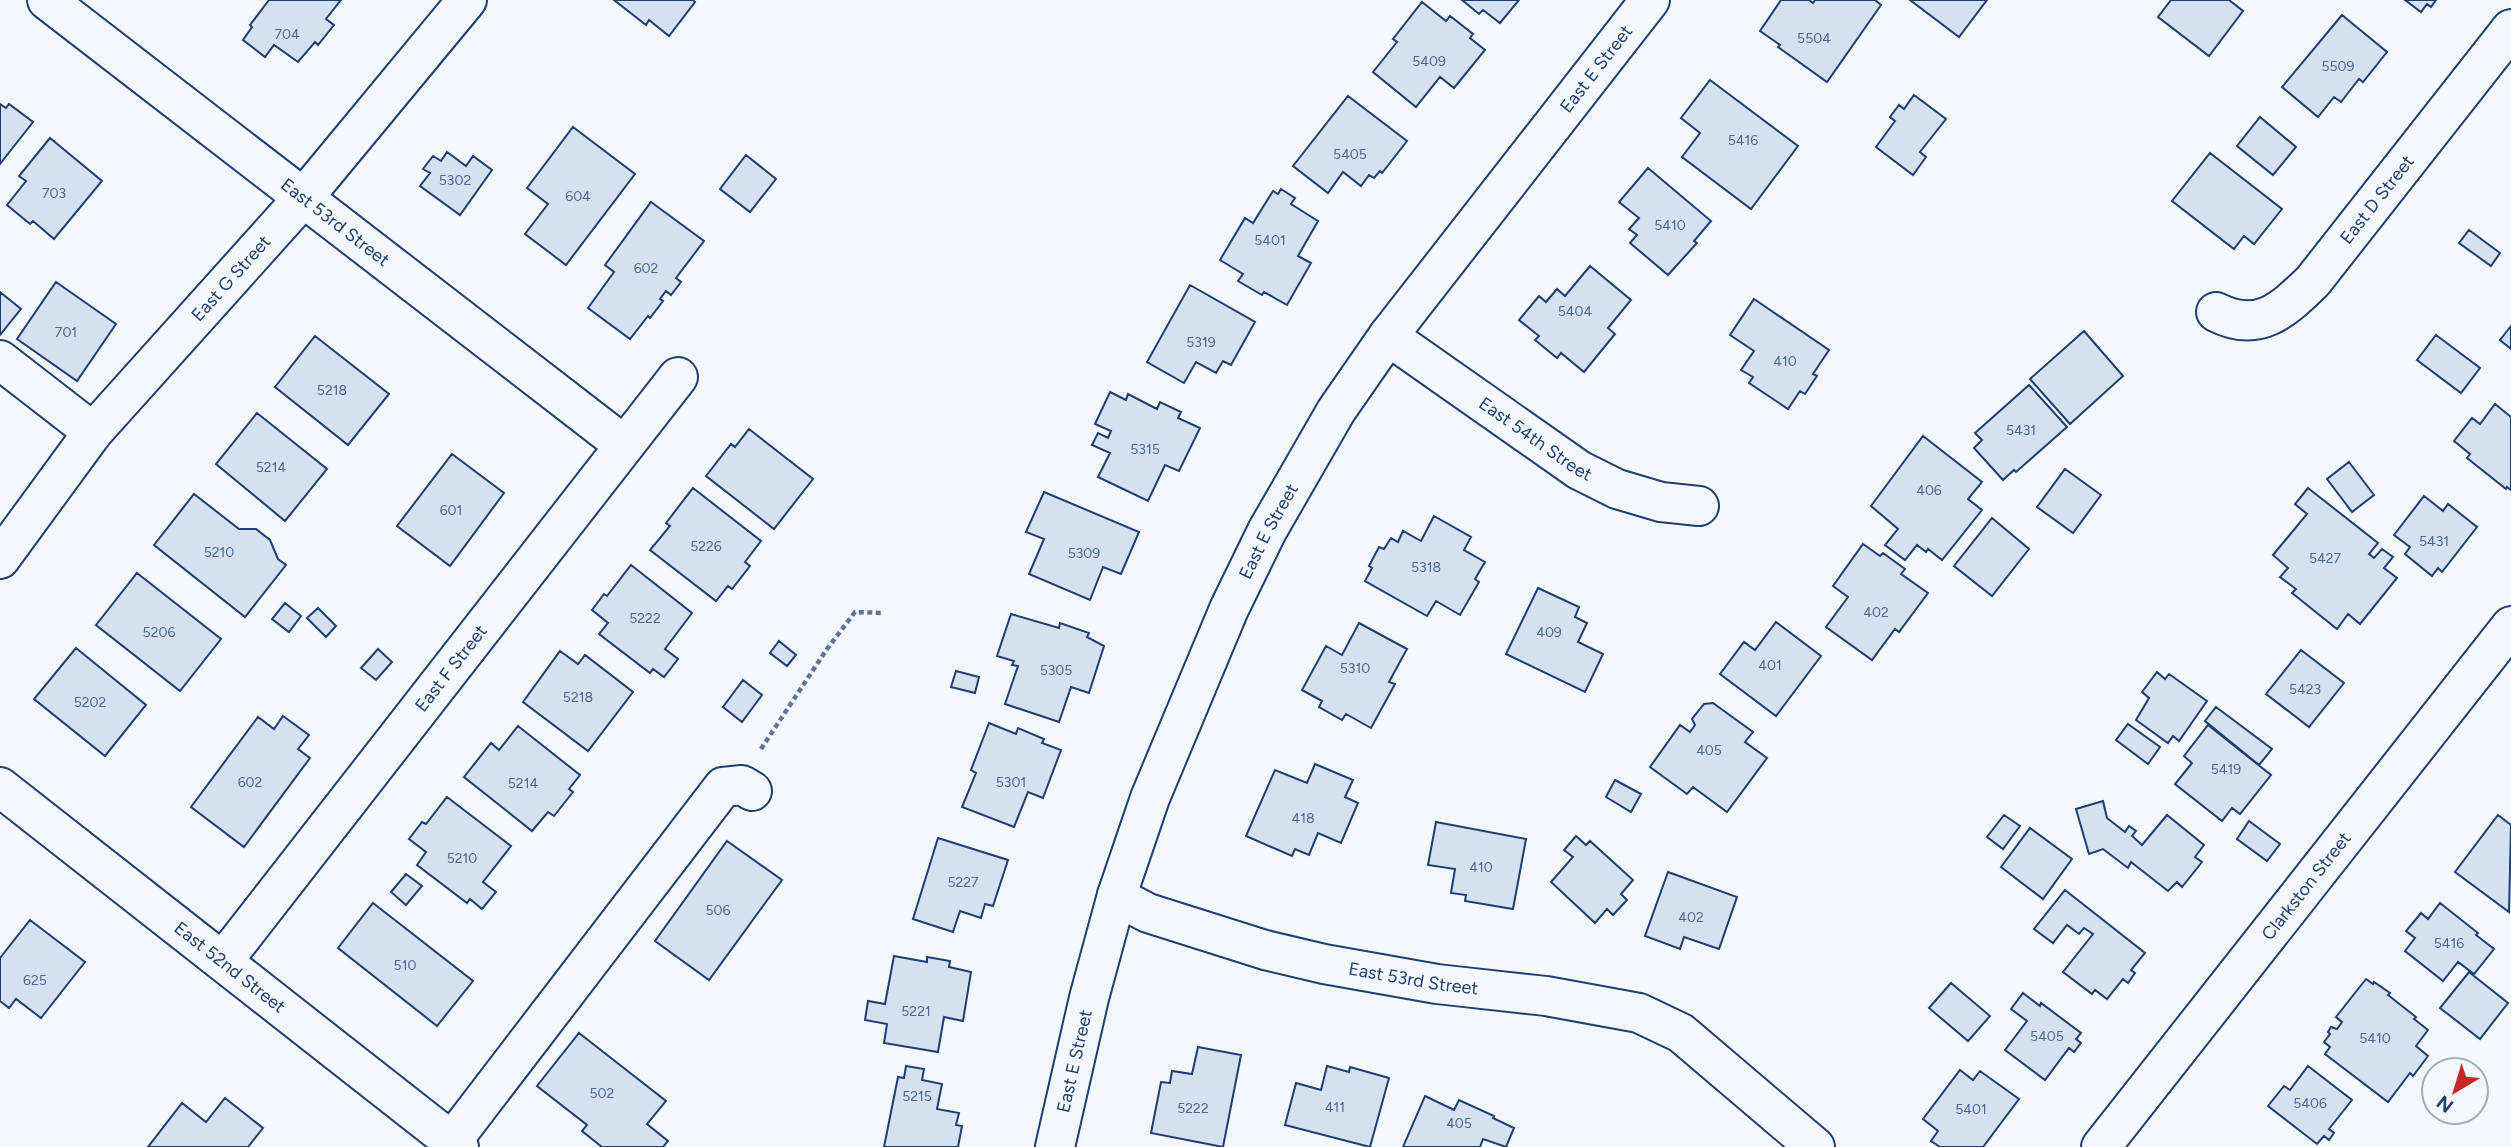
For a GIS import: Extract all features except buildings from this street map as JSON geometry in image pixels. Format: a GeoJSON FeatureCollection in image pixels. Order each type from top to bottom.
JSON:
{"type":"FeatureCollection","features":[{"type":"Feature","properties":{"kind":"street","name":"East 53rd Street"},"geometry":{"type":"LineString","coordinates":[[47,0],[624,444]]}},
{"type":"Feature","properties":{"kind":"street","name":"East G Street"},"geometry":{"type":"LineString","coordinates":[[0,559],[93,432],[304,197],[467,0]]}},
{"type":"Feature","properties":{"kind":"street","name":"East E Street"},"geometry":{"type":"LineString","coordinates":[[1055,1147],[1088,998],[1150,798],[1229,609],[1267,531],[1336,411],[1388,336],[1650,0]]}},
{"type":"Feature","properties":{"kind":"street","name":"East D Street"},"geometry":{"type":"LineString","coordinates":[[2216,312],[2228,318],[2253,321],[2270,316],[2296,297],[2330,261],[2511,29]]}},
{"type":"Feature","properties":{"kind":"street","name":"East 54th Street"},"geometry":{"type":"LineString","coordinates":[[1388,336],[1579,470],[1617,489],[1661,502],[1699,506]]}},
{"type":"Feature","properties":{"kind":"street"},"geometry":{"type":"LineString","coordinates":[[0,360],[93,432]]}},
{"type":"Feature","properties":{"kind":"street","name":"East F Street"},"geometry":{"type":"LineString","coordinates":[[223,961],[678,377]]}},
{"type":"Feature","properties":{"kind":"street","name":"Clarkston Street"},"geometry":{"type":"LineString","coordinates":[[2101,1147],[2511,626]]}},
{"type":"Feature","properties":{"kind":"street","name":"East 52nd Street"},"geometry":{"type":"LineString","coordinates":[[0,787],[456,1144]]}},
{"type":"Feature","properties":{"kind":"street"},"geometry":{"type":"LineString","coordinates":[[456,1144],[738,789]]}},
{"type":"Feature","properties":{"kind":"street","name":"East 53rd Street"},"geometry":{"type":"LineString","coordinates":[[1118,895],[1148,913],[1265,950],[1324,964],[1437,984],[1546,996],[1639,1013],[1681,1033],[1815,1147]]}},
{"type":"Feature","properties":{"kind":"path"},"geometry":{"type":"LineString","coordinates":[[738,789],[827,649],[856,612],[883,613]]}}]}
